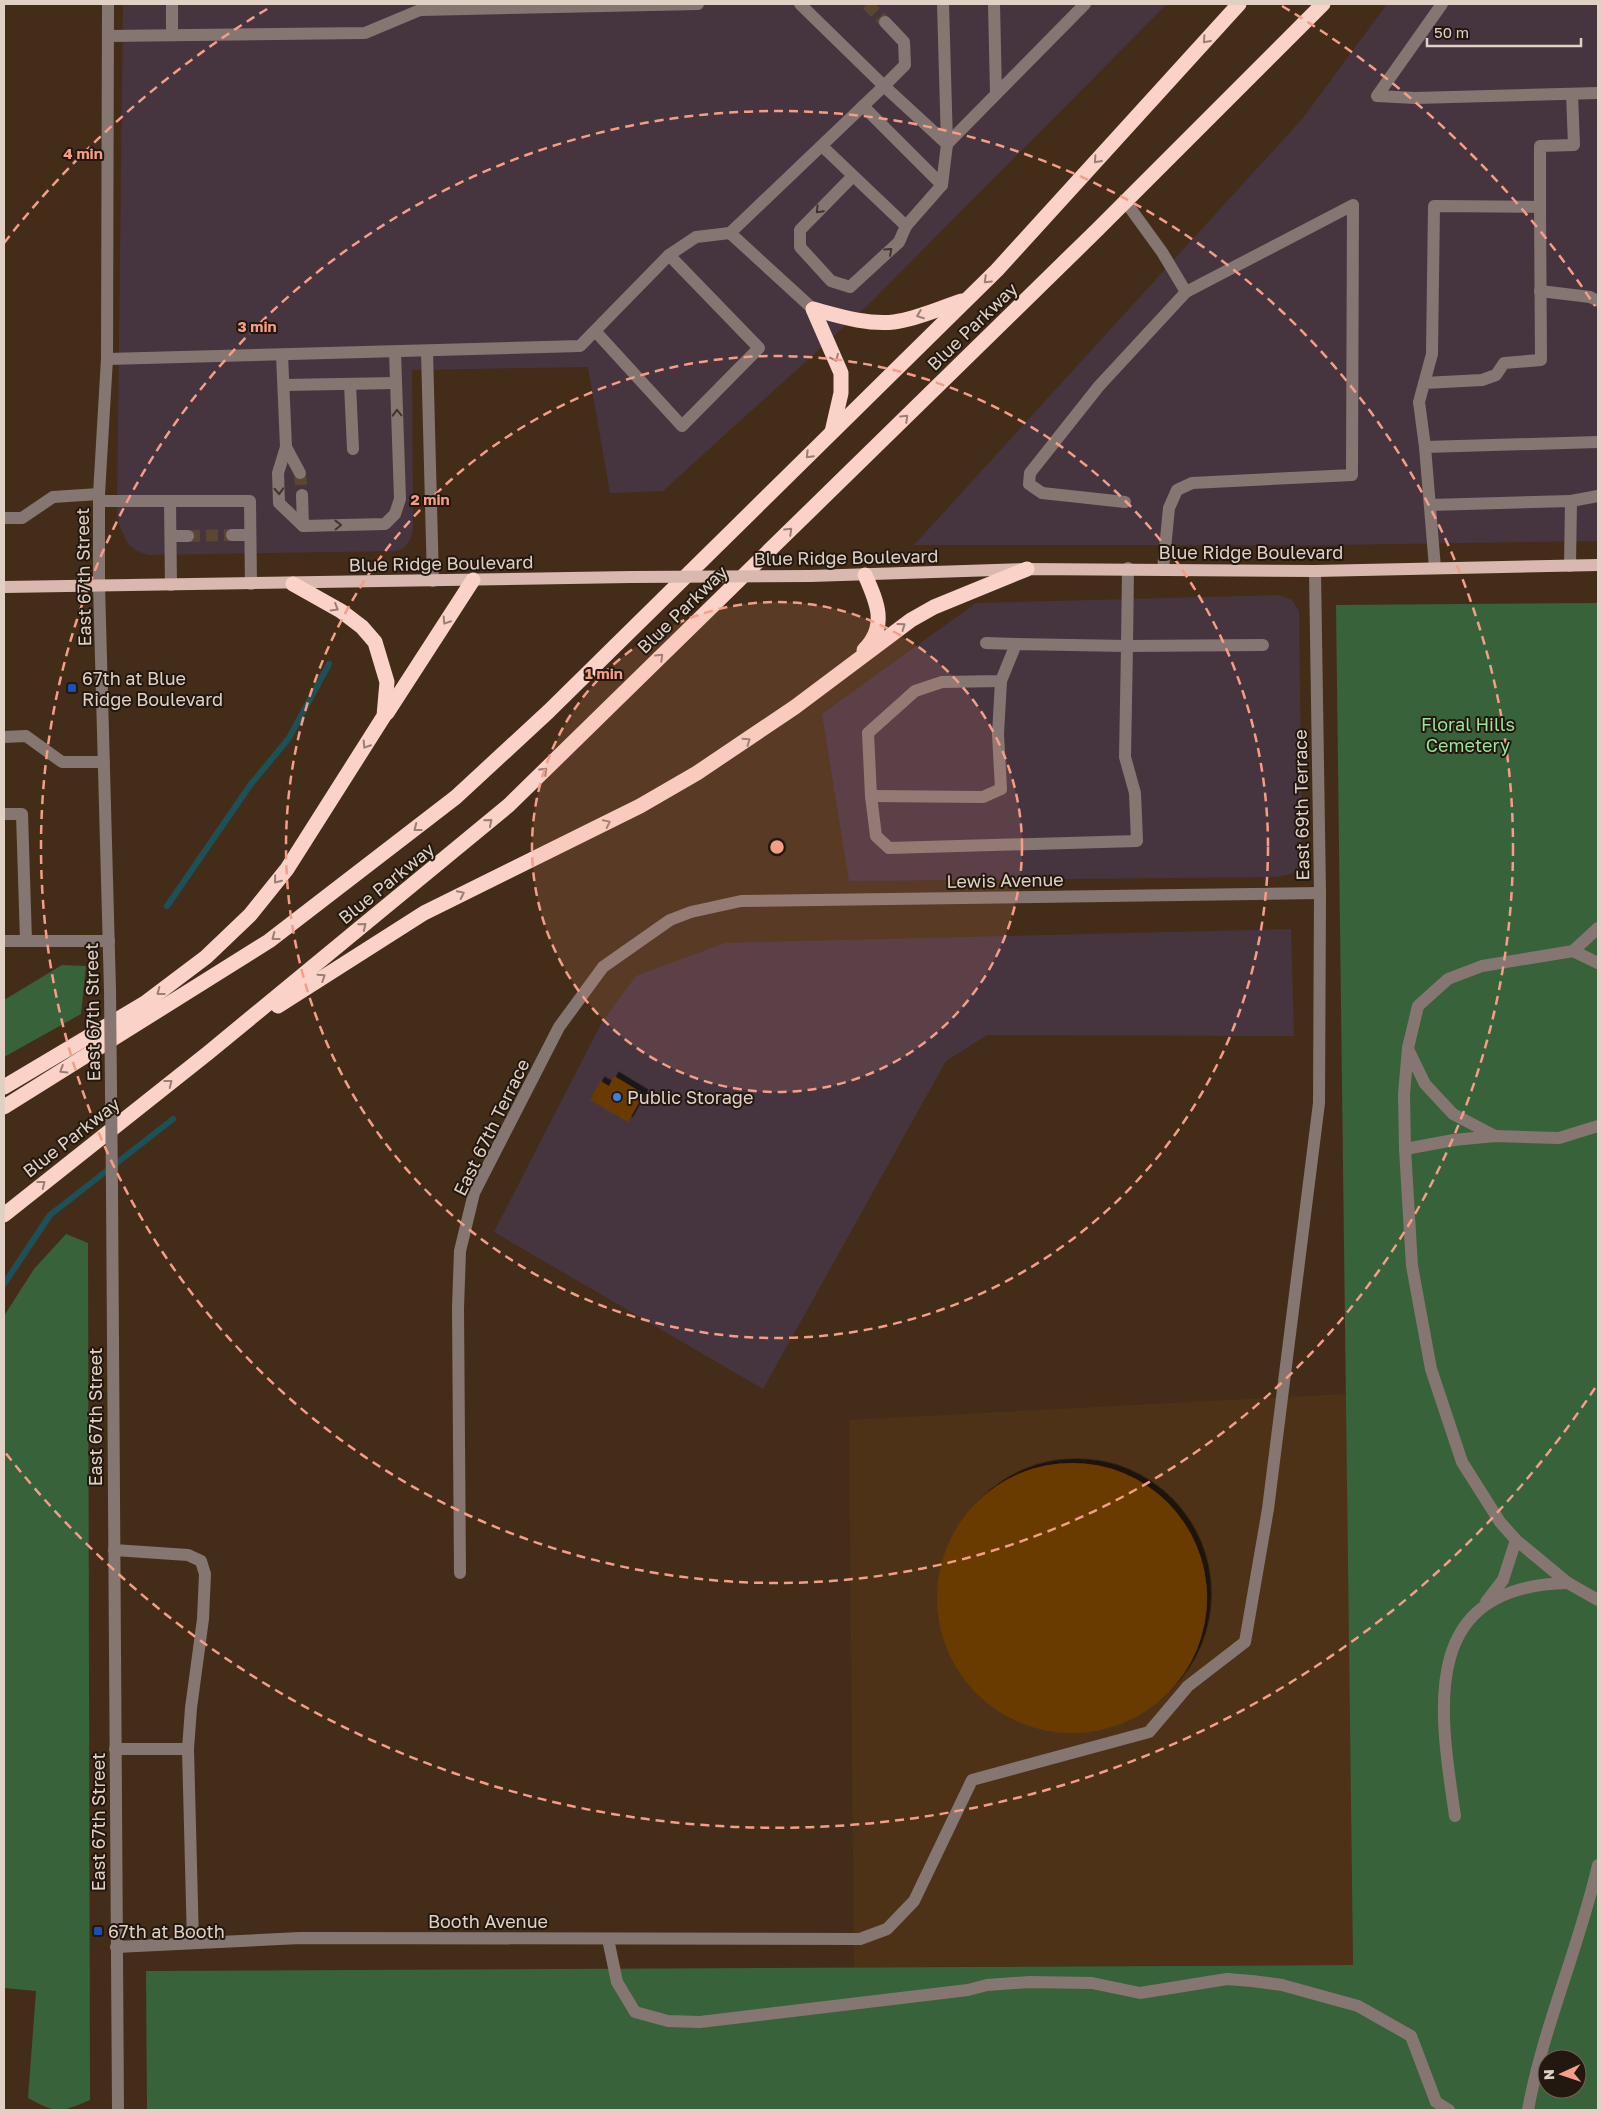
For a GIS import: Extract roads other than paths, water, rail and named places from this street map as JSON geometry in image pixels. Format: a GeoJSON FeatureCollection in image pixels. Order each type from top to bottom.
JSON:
{"type":"FeatureCollection","features":[{"type":"Feature","properties":{"kind":"highway","name":"Blue Parkway"},"geometry":{"type":"LineString","coordinates":[[4,1107],[269,941],[456,798],[549,711],[997,270],[1239,4]]}},
{"type":"Feature","properties":{"kind":"highway","name":"Blue Parkway"},"geometry":{"type":"LineString","coordinates":[[4,1215],[208,1052],[509,805],[1125,201],[1323,4]]}},
{"type":"Feature","properties":{"kind":"highway"},"geometry":{"type":"LineString","coordinates":[[813,309],[848,318],[893,322],[910,319],[966,300]]}},
{"type":"Feature","properties":{"kind":"highway"},"geometry":{"type":"LineString","coordinates":[[813,309],[841,374],[841,393],[832,432]]}},
{"type":"Feature","properties":{"kind":"highway"},"geometry":{"type":"LineString","coordinates":[[208,1052],[424,913],[640,806],[697,773],[795,707],[849,665],[912,620],[934,607],[1027,569]]}},
{"type":"Feature","properties":{"kind":"highway"},"geometry":{"type":"LineString","coordinates":[[849,665],[868,646],[875,635],[878,623],[878,604],[865,575]]}},
{"type":"Feature","properties":{"kind":"highway"},"geometry":{"type":"LineString","coordinates":[[4,1087],[145,1003],[206,957],[250,916],[287,869],[473,580]]}},
{"type":"Feature","properties":{"kind":"highway"},"geometry":{"type":"LineString","coordinates":[[293,584],[341,611],[362,627],[375,642],[387,682],[384,716]]}},
{"type":"Feature","properties":{"kind":"main road","name":"Blue Ridge Boulevard"},"geometry":{"type":"LineString","coordinates":[[4,587],[811,576],[1027,569],[1314,570],[1598,565]]}},
{"type":"Feature","properties":{"kind":"street","name":"East 67th Street"},"geometry":{"type":"LineString","coordinates":[[108,4],[107,359],[99,498],[99,585],[110,990],[118,2110]]}},
{"type":"Feature","properties":{"kind":"street"},"geometry":{"type":"LineString","coordinates":[[172,4],[172,35]]}},
{"type":"Feature","properties":{"kind":"street"},"geometry":{"type":"LineString","coordinates":[[108,36],[365,33],[420,10],[698,4]]}},
{"type":"Feature","properties":{"kind":"street"},"geometry":{"type":"LineString","coordinates":[[800,4],[946,144]]}},
{"type":"Feature","properties":{"kind":"street"},"geometry":{"type":"LineString","coordinates":[[853,176],[800,230],[800,247],[831,282],[850,287],[899,242],[906,226],[942,185],[946,144],[943,4]]}},
{"type":"Feature","properties":{"kind":"street"},"geometry":{"type":"LineString","coordinates":[[994,4],[996,94]]}},
{"type":"Feature","properties":{"kind":"street"},"geometry":{"type":"LineString","coordinates":[[946,144],[1085,4]]}},
{"type":"Feature","properties":{"kind":"street"},"geometry":{"type":"LineString","coordinates":[[1442,4],[1377,96],[1415,98],[1598,93]]}},
{"type":"Feature","properties":{"kind":"street"},"geometry":{"type":"LineString","coordinates":[[107,359],[580,346],[596,332],[669,255],[696,238],[730,233],[905,65],[904,42],[885,22]]}},
{"type":"Feature","properties":{"kind":"street"},"geometry":{"type":"LineString","coordinates":[[1424,383],[1482,380],[1496,374],[1504,363],[1541,360],[1540,146],[1574,145],[1572,94]]}},
{"type":"Feature","properties":{"kind":"street"},"geometry":{"type":"LineString","coordinates":[[863,106],[942,185]]}},
{"type":"Feature","properties":{"kind":"street"},"geometry":{"type":"LineString","coordinates":[[822,146],[906,226]]}},
{"type":"Feature","properties":{"kind":"street"},"geometry":{"type":"LineString","coordinates":[[1125,201],[1162,252],[1186,292]]}},
{"type":"Feature","properties":{"kind":"street"},"geometry":{"type":"LineString","coordinates":[[1125,502],[1042,492],[1029,484],[1030,474],[1099,386],[1186,292],[1353,205],[1352,475],[1192,483],[1177,490],[1169,508],[1163,569]]}},
{"type":"Feature","properties":{"kind":"street"},"geometry":{"type":"LineString","coordinates":[[1435,568],[1425,447],[1418,402],[1432,354],[1434,206],[1540,206]]}},
{"type":"Feature","properties":{"kind":"street"},"geometry":{"type":"LineString","coordinates":[[730,233],[813,309]]}},
{"type":"Feature","properties":{"kind":"street"},"geometry":{"type":"LineString","coordinates":[[596,332],[682,426],[760,348],[669,255]]}},
{"type":"Feature","properties":{"kind":"street"},"geometry":{"type":"LineString","coordinates":[[1540,291],[1590,297],[1598,301]]}},
{"type":"Feature","properties":{"kind":"street"},"geometry":{"type":"LineString","coordinates":[[427,351],[432,581]]}},
{"type":"Feature","properties":{"kind":"street"},"geometry":{"type":"LineString","coordinates":[[282,355],[286,447],[278,473],[280,503],[303,526],[385,524],[395,514],[400,499],[395,352]]}},
{"type":"Feature","properties":{"kind":"street"},"geometry":{"type":"LineString","coordinates":[[284,385],[396,383]]}},
{"type":"Feature","properties":{"kind":"street"},"geometry":{"type":"LineString","coordinates":[[350,384],[353,449]]}},
{"type":"Feature","properties":{"kind":"street"},"geometry":{"type":"LineString","coordinates":[[1425,447],[1598,442]]}},
{"type":"Feature","properties":{"kind":"street"},"geometry":{"type":"LineString","coordinates":[[286,447],[300,473]]}},
{"type":"Feature","properties":{"kind":"street"},"geometry":{"type":"LineString","coordinates":[[302,495],[303,526]]}},
{"type":"Feature","properties":{"kind":"street"},"geometry":{"type":"LineString","coordinates":[[1430,505],[1571,501],[1598,496]]}},
{"type":"Feature","properties":{"kind":"street"},"geometry":{"type":"LineString","coordinates":[[4,518],[22,518],[53,497],[170,501],[250,500],[251,584]]}},
{"type":"Feature","properties":{"kind":"street"},"geometry":{"type":"LineString","coordinates":[[170,501],[171,585]]}},
{"type":"Feature","properties":{"kind":"street"},"geometry":{"type":"LineString","coordinates":[[1570,566],[1571,501]]}},
{"type":"Feature","properties":{"kind":"street"},"geometry":{"type":"LineString","coordinates":[[232,535],[250,535]]}},
{"type":"Feature","properties":{"kind":"street"},"geometry":{"type":"LineString","coordinates":[[171,536],[188,536]]}},
{"type":"Feature","properties":{"kind":"street"},"geometry":{"type":"LineString","coordinates":[[1001,681],[942,682],[915,691],[868,733],[871,796],[876,836],[889,848],[1137,841],[1135,793],[1124,757],[1128,568]]}},
{"type":"Feature","properties":{"kind":"street","name":"East 69th Terrace"},"geometry":{"type":"LineString","coordinates":[[860,1939],[887,1928],[914,1901],[972,1780],[1149,1732],[1188,1686],[1245,1642],[1268,1509],[1318,1103],[1320,893],[1314,570]]}},
{"type":"Feature","properties":{"kind":"street"},"geometry":{"type":"LineString","coordinates":[[986,642],[1127,646],[1263,644]]}},
{"type":"Feature","properties":{"kind":"street"},"geometry":{"type":"LineString","coordinates":[[871,796],[984,798],[1001,789],[998,734],[1001,681],[1016,644]]}},
{"type":"Feature","properties":{"kind":"street"},"geometry":{"type":"LineString","coordinates":[[4,737],[26,736],[62,762],[104,762]]}},
{"type":"Feature","properties":{"kind":"street"},"geometry":{"type":"LineString","coordinates":[[4,814],[22,814],[26,940]]}},
{"type":"Feature","properties":{"kind":"street","name":"Lewis Avenue"},"geometry":{"type":"LineString","coordinates":[[691,912],[741,901],[1320,893]]}},
{"type":"Feature","properties":{"kind":"street","name":"East 67th Terrace"},"geometry":{"type":"LineString","coordinates":[[460,1573],[460,1251],[474,1193],[559,1027],[603,967],[670,920],[691,912]]}},
{"type":"Feature","properties":{"kind":"street"},"geometry":{"type":"LineString","coordinates":[[1598,928],[1573,951],[1482,966],[1448,979],[1418,1006],[1408,1048],[1404,1094],[1405,1149],[1412,1266],[1431,1369],[1462,1462],[1500,1522],[1516,1540],[1568,1584],[1598,1600]]}},
{"type":"Feature","properties":{"kind":"street"},"geometry":{"type":"LineString","coordinates":[[4,940],[109,941]]}},
{"type":"Feature","properties":{"kind":"street"},"geometry":{"type":"LineString","coordinates":[[1573,951],[1598,963]]}},
{"type":"Feature","properties":{"kind":"street"},"geometry":{"type":"LineString","coordinates":[[1408,1048],[1425,1084],[1453,1114],[1495,1136]]}},
{"type":"Feature","properties":{"kind":"street"},"geometry":{"type":"LineString","coordinates":[[1405,1149],[1454,1140],[1495,1136],[1559,1138],[1598,1126]]}},
{"type":"Feature","properties":{"kind":"street"},"geometry":{"type":"LineString","coordinates":[[1455,1816],[1444,1739],[1444,1685],[1449,1655],[1466,1627],[1503,1580],[1516,1540]]}},
{"type":"Feature","properties":{"kind":"street"},"geometry":{"type":"LineString","coordinates":[[114,1550],[188,1555],[201,1561],[205,1574],[203,1619],[191,1708],[188,1749],[193,1943]]}},
{"type":"Feature","properties":{"kind":"street"},"geometry":{"type":"LineString","coordinates":[[1485,1604],[1514,1590],[1547,1584],[1568,1584]]}},
{"type":"Feature","properties":{"kind":"street"},"geometry":{"type":"LineString","coordinates":[[115,1749],[188,1749]]}},
{"type":"Feature","properties":{"kind":"street"},"geometry":{"type":"LineString","coordinates":[[1528,2110],[1536,2068],[1588,1911],[1598,1865]]}},
{"type":"Feature","properties":{"kind":"street","name":"Booth Avenue"},"geometry":{"type":"LineString","coordinates":[[116,1947],[300,1938],[860,1939]]}},
{"type":"Feature","properties":{"kind":"street"},"geometry":{"type":"LineString","coordinates":[[608,1939],[617,1982],[635,2012],[668,2021],[700,2022],[968,1990],[987,1985],[1030,1982],[1092,1983],[1140,1993],[1227,1979],[1282,1986],[1358,2006],[1411,2036],[1436,2102],[1449,2110]]}},
{"type":"Feature","properties":{"kind":"waterway"},"geometry":{"type":"LineString","coordinates":[[167,906],[251,784],[289,738],[329,664]]}},
{"type":"Feature","properties":{"kind":"waterway"},"geometry":{"type":"LineString","coordinates":[[4,1284],[50,1215],[173,1119]]}},
{"type":"Feature","properties":{"kind":"tunnel"},"geometry":{"type":"LineString","coordinates":[[867,4],[885,22]]}},
{"type":"Feature","properties":{"kind":"tunnel"},"geometry":{"type":"LineString","coordinates":[[300,473],[302,495]]}},
{"type":"Feature","properties":{"kind":"tunnel"},"geometry":{"type":"LineString","coordinates":[[188,536],[232,535]]}},
{"type":"Feature","properties":{"kind":"place","name":"67th at Blue Ridge Boulevard"},"geometry":{"type":"Point","coordinates":[72,688]}},
{"type":"Feature","properties":{"kind":"place","name":"Public Storage"},"geometry":{"type":"Point","coordinates":[617,1097]}},
{"type":"Feature","properties":{"kind":"place","name":"67th at Booth"},"geometry":{"type":"Point","coordinates":[98,1931]}},
{"type":"Feature","properties":{"kind":"park label","name":"Floral Hills Cemetery"},"geometry":{"type":"Point","coordinates":[1468,734]}}]}
